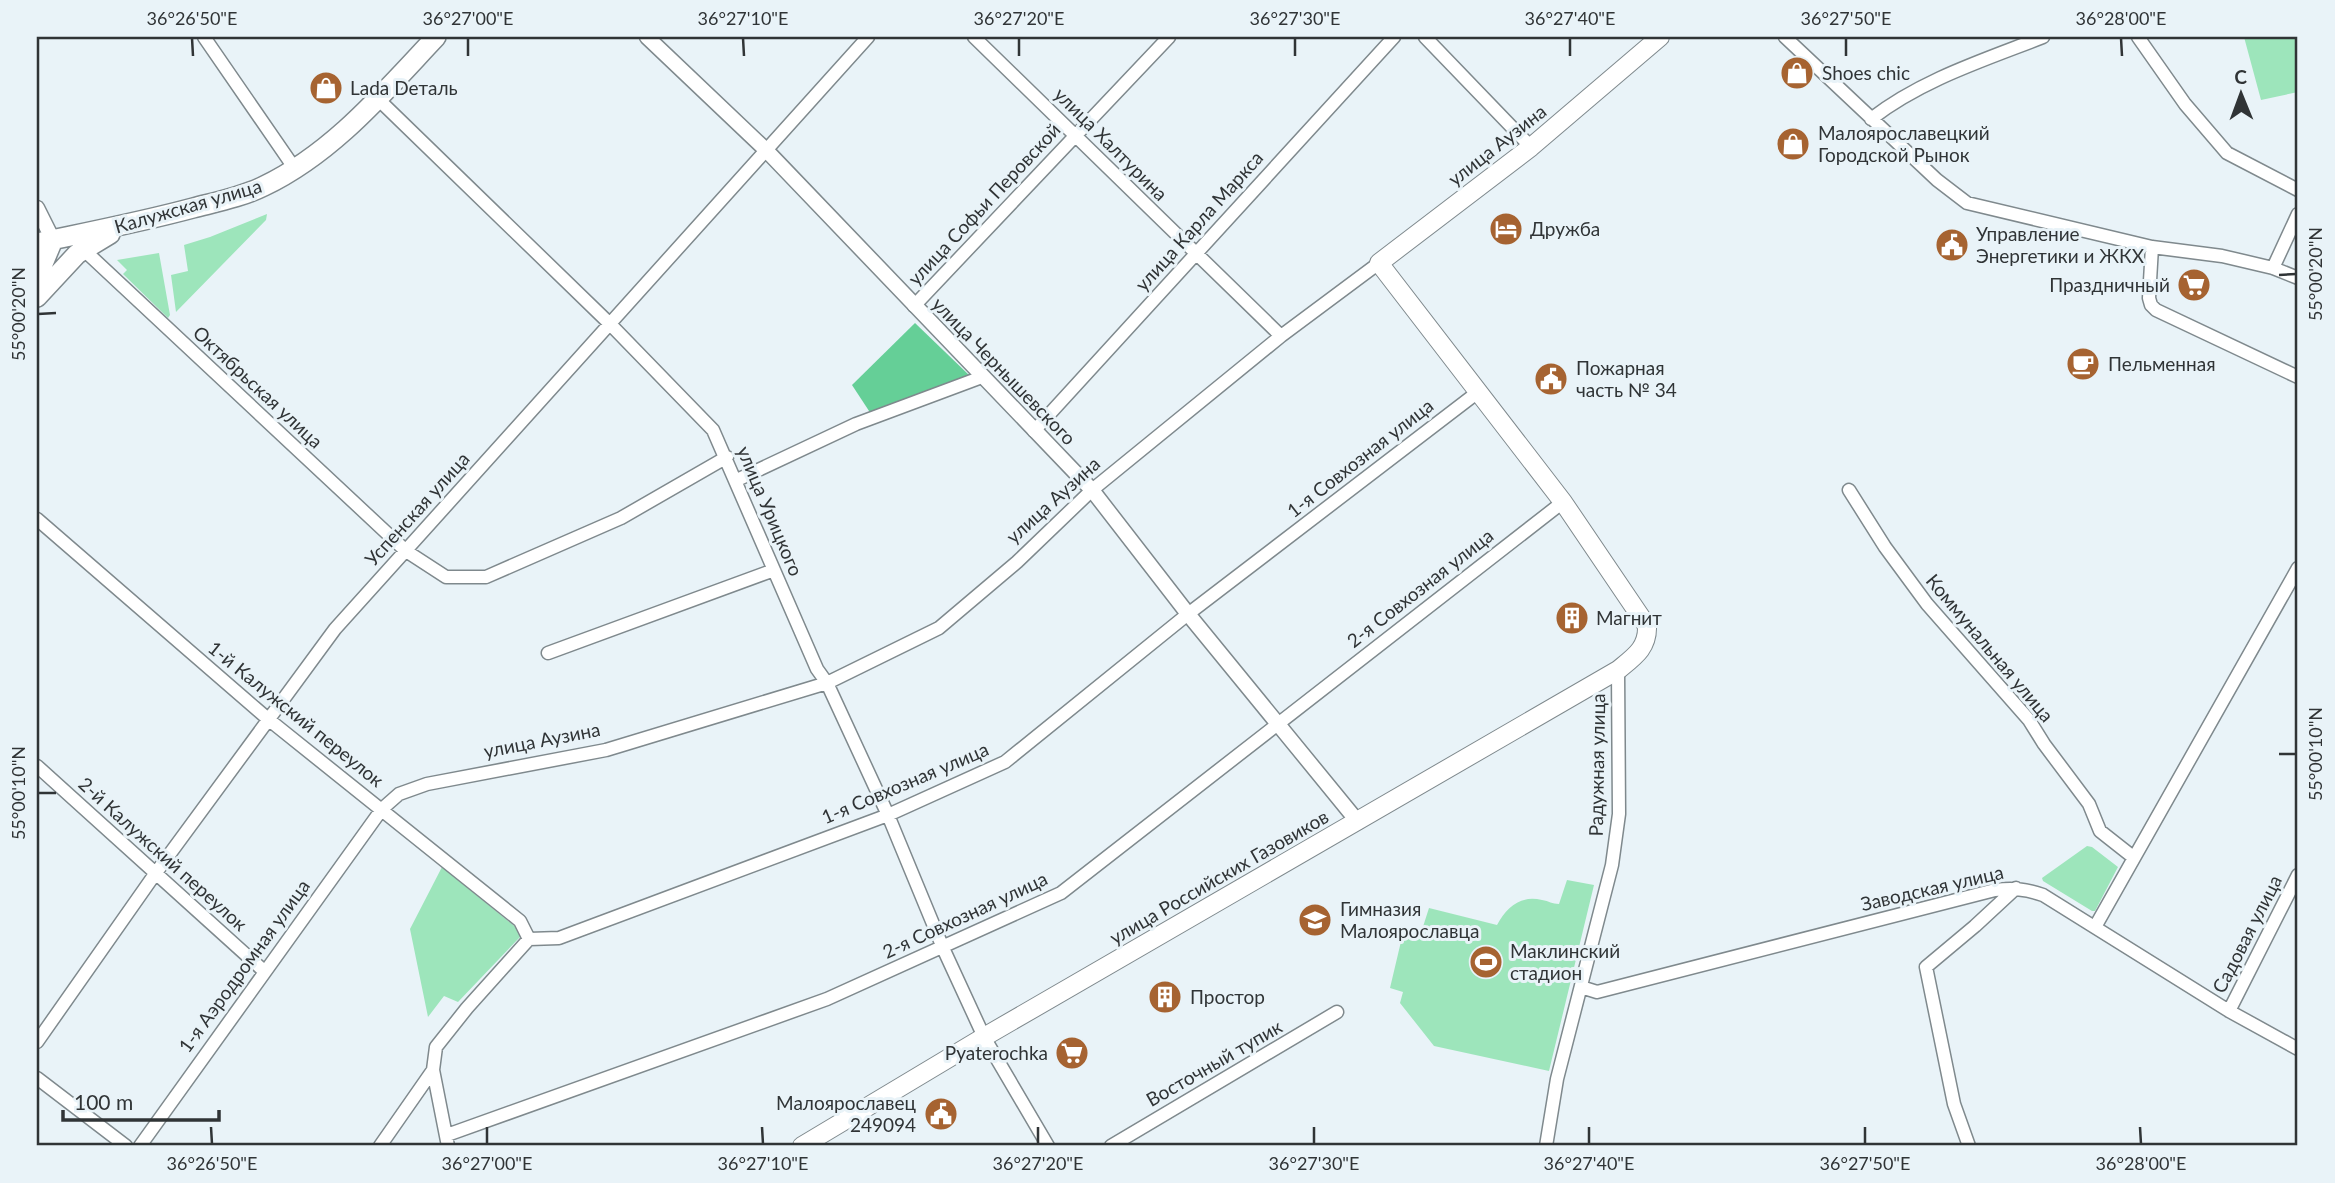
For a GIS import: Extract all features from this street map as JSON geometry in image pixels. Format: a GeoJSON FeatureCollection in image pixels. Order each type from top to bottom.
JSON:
{"type":"FeatureCollection","features":[{"type":"Feature","properties":{"kind":"main road","name":"Калужская улица"},"geometry":{"type":"LineString","coordinates":[[45,241],[123,226],[263,187],[295,169],[330,144],[378,99],[436,37]]}},
{"type":"Feature","properties":{"kind":"main road","name":"улица Аузина"},"geometry":{"type":"LineString","coordinates":[[1380,263],[1531,147],[1660,37]]}},
{"type":"Feature","properties":{"kind":"main road"},"geometry":{"type":"LineString","coordinates":[[37,297],[67,263],[123,226]]}},
{"type":"Feature","properties":{"kind":"main road"},"geometry":{"type":"LineString","coordinates":[[37,278],[45,241]]}},
{"type":"Feature","properties":{"kind":"main road"},"geometry":{"type":"LineString","coordinates":[[1380,263],[1563,502]]}},
{"type":"Feature","properties":{"kind":"main road","name":"улица Российских Газовиков"},"geometry":{"type":"LineString","coordinates":[[802,1146],[984,1037],[1618,670],[1646,643],[1647,626],[1563,502]]}},
{"type":"Feature","properties":{"kind":"street"},"geometry":{"type":"LineString","coordinates":[[204,37],[295,169]]}},
{"type":"Feature","properties":{"kind":"street","name":"улица Чернышевского"},"geometry":{"type":"LineString","coordinates":[[648,37],[767,151],[1092,490],[1188,614],[1358,822]]}},
{"type":"Feature","properties":{"kind":"street","name":"Успенская улица"},"geometry":{"type":"LineString","coordinates":[[37,1042],[155,874],[335,629],[868,37]]}},
{"type":"Feature","properties":{"kind":"street","name":"улица Халтурина"},"geometry":{"type":"LineString","coordinates":[[974,37],[1281,336]]}},
{"type":"Feature","properties":{"kind":"street","name":"улица Софьи Перовской"},"geometry":{"type":"LineString","coordinates":[[914,306],[1169,37]]}},
{"type":"Feature","properties":{"kind":"street","name":"улица Карла Маркса"},"geometry":{"type":"LineString","coordinates":[[1034,431],[1394,37]]}},
{"type":"Feature","properties":{"kind":"street"},"geometry":{"type":"LineString","coordinates":[[1425,37],[1531,147]]}},
{"type":"Feature","properties":{"kind":"street"},"geometry":{"type":"LineString","coordinates":[[1784,37],[1937,180],[1967,203],[2152,247],[2222,256],[2273,268],[2298,278]]}},
{"type":"Feature","properties":{"kind":"street"},"geometry":{"type":"LineString","coordinates":[[1871,119],[1922,86],[2043,37]]}},
{"type":"Feature","properties":{"kind":"street"},"geometry":{"type":"LineString","coordinates":[[2138,37],[2185,104],[2227,153],[2298,190]]}},
{"type":"Feature","properties":{"kind":"street","name":"улица Урицкого"},"geometry":{"type":"LineString","coordinates":[[378,99],[610,324],[713,430],[817,669],[827,683],[888,815],[943,948],[984,1037],[1048,1146]]}},
{"type":"Feature","properties":{"kind":"street"},"geometry":{"type":"LineString","coordinates":[[37,208],[45,241]]}},
{"type":"Feature","properties":{"kind":"street"},"geometry":{"type":"LineString","coordinates":[[2273,268],[2298,214]]}},
{"type":"Feature","properties":{"kind":"street"},"geometry":{"type":"LineString","coordinates":[[2152,247],[2149,298],[2156,310],[2298,377]]}},
{"type":"Feature","properties":{"kind":"street","name":"Октябрьская улица"},"geometry":{"type":"LineString","coordinates":[[84,250],[406,551]]}},
{"type":"Feature","properties":{"kind":"street","name":"улица Аузина"},"geometry":{"type":"LineString","coordinates":[[382,809],[399,793],[427,784],[606,750],[827,683],[939,628],[1017,562],[1092,490],[1281,336],[1380,263]]}},
{"type":"Feature","properties":{"kind":"street"},"geometry":{"type":"LineString","coordinates":[[737,480],[856,424],[982,377]]}},
{"type":"Feature","properties":{"kind":"street","name":"1-я Совхозная улица"},"geometry":{"type":"LineString","coordinates":[[529,939],[559,938],[888,815],[1005,762],[1188,614],[1478,391]]}},
{"type":"Feature","properties":{"kind":"street"},"geometry":{"type":"LineString","coordinates":[[406,551],[446,577],[486,577],[621,518],[727,457]]}},
{"type":"Feature","properties":{"kind":"street","name":"Коммунальная улица"},"geometry":{"type":"LineString","coordinates":[[1849,490],[1885,547],[1927,604],[2029,720],[2089,804],[2100,831],[2133,857]]}},
{"type":"Feature","properties":{"kind":"street","name":"2-я Совхозная улица"},"geometry":{"type":"LineString","coordinates":[[448,1141],[827,999],[1061,893],[1563,502]]}},
{"type":"Feature","properties":{"kind":"street","name":"1-й Калужский переулок"},"geometry":{"type":"LineString","coordinates":[[37,519],[268,719],[520,921],[529,939]]}},
{"type":"Feature","properties":{"kind":"street"},"geometry":{"type":"LineString","coordinates":[[2095,927],[2298,568]]}},
{"type":"Feature","properties":{"kind":"street"},"geometry":{"type":"LineString","coordinates":[[548,653],[774,570]]}},
{"type":"Feature","properties":{"kind":"street","name":"Радужная улица"},"geometry":{"type":"LineString","coordinates":[[1546,1146],[1557,1079],[1612,864],[1619,814],[1618,670]]}},
{"type":"Feature","properties":{"kind":"street","name":"2-й Калужский переулок"},"geometry":{"type":"LineString","coordinates":[[37,766],[264,971]]}},
{"type":"Feature","properties":{"kind":"street","name":"1-я Аэродромная улица"},"geometry":{"type":"LineString","coordinates":[[140,1146],[382,809]]}},
{"type":"Feature","properties":{"kind":"street","name":"Садовая улица"},"geometry":{"type":"LineString","coordinates":[[2229,1011],[2298,875]]}},
{"type":"Feature","properties":{"kind":"street"},"geometry":{"type":"LineString","coordinates":[[1969,1146],[1954,1104],[1926,967],[2016,888]]}},
{"type":"Feature","properties":{"kind":"street","name":"Заводская улица"},"geometry":{"type":"LineString","coordinates":[[1581,987],[1597,992],[1995,890],[2016,888],[2043,895],[2229,1011],[2298,1049]]}},
{"type":"Feature","properties":{"kind":"street"},"geometry":{"type":"LineString","coordinates":[[448,1141],[433,1070],[436,1047],[464,1010],[529,939]]}},
{"type":"Feature","properties":{"kind":"street","name":"Восточный тупик"},"geometry":{"type":"LineString","coordinates":[[1111,1146],[1337,1012]]}},
{"type":"Feature","properties":{"kind":"street"},"geometry":{"type":"LineString","coordinates":[[380,1146],[433,1070]]}},
{"type":"Feature","properties":{"kind":"street"},"geometry":{"type":"LineString","coordinates":[[37,1077],[126,1146]]}},
{"type":"Feature","properties":{"kind":"green space"},"geometry":{"type":"Polygon","coordinates":[[[2244,37],[2298,37],[2298,92],[2261,100],[2244,37]]]}},
{"type":"Feature","properties":{"kind":"green space"},"geometry":{"type":"Polygon","coordinates":[[[267,214],[266,220],[176,312],[171,275],[188,271],[184,245],[267,214]]]}},
{"type":"Feature","properties":{"kind":"green space"},"geometry":{"type":"Polygon","coordinates":[[[159,253],[170,315],[168,318],[123,274],[127,270],[117,260],[159,253]]]}},
{"type":"Feature","properties":{"kind":"green space"},"geometry":{"type":"Polygon","coordinates":[[[915,323],[970,376],[871,414],[852,385],[915,323]]]}},
{"type":"Feature","properties":{"kind":"green space"},"geometry":{"type":"Polygon","coordinates":[[[2087,846],[2118,867],[2095,911],[2042,878],[2087,846]]]}},
{"type":"Feature","properties":{"kind":"green space"},"geometry":{"type":"Polygon","coordinates":[[[442,867],[518,929],[520,937],[458,1002],[444,996],[428,1017],[410,929],[442,867]]]}},
{"type":"Feature","properties":{"kind":"green space","name":"Маклинский стадион"},"geometry":{"type":"Polygon","coordinates":[[[1567,880],[1594,885],[1549,1071],[1434,1046],[1400,1003],[1403,992],[1390,988],[1403,933],[1420,936],[1429,908],[1497,925],[1510,908],[1521,901],[1534,899],[1559,904],[1567,880]]]}},
{"type":"Feature","properties":{"kind":"place","name":"Shoes chic"},"geometry":{"type":"Point","coordinates":[1797,73]}},
{"type":"Feature","properties":{"kind":"place","name":"Lada Dеталь"},"geometry":{"type":"Point","coordinates":[326,88]}},
{"type":"Feature","properties":{"kind":"place","name":"Малоярославецкий Городской Рынок"},"geometry":{"type":"Point","coordinates":[1793,144]}},
{"type":"Feature","properties":{"kind":"place","name":"Дружба"},"geometry":{"type":"Point","coordinates":[1506,229]}},
{"type":"Feature","properties":{"kind":"place","name":"Управление Энергетики и ЖКХ"},"geometry":{"type":"Point","coordinates":[1952,245]}},
{"type":"Feature","properties":{"kind":"place","name":"Праздничный"},"geometry":{"type":"Point","coordinates":[2194,285]}},
{"type":"Feature","properties":{"kind":"place","name":"Пельменная"},"geometry":{"type":"Point","coordinates":[2083,364]}},
{"type":"Feature","properties":{"kind":"place","name":"Пожарная часть № 34"},"geometry":{"type":"Point","coordinates":[1551,379]}},
{"type":"Feature","properties":{"kind":"place","name":"Магнит"},"geometry":{"type":"Point","coordinates":[1572,618]}},
{"type":"Feature","properties":{"kind":"place","name":"Гимназия Малоярославца"},"geometry":{"type":"Point","coordinates":[1315,920]}},
{"type":"Feature","properties":{"kind":"place","name":"Маклинский стадион"},"geometry":{"type":"Point","coordinates":[1486,962]}},
{"type":"Feature","properties":{"kind":"place","name":"Простор"},"geometry":{"type":"Point","coordinates":[1165,997]}},
{"type":"Feature","properties":{"kind":"place","name":"Pyaterochka"},"geometry":{"type":"Point","coordinates":[1072,1053]}},
{"type":"Feature","properties":{"kind":"place","name":"Малоярославец 249094"},"geometry":{"type":"Point","coordinates":[941,1114]}}]}
